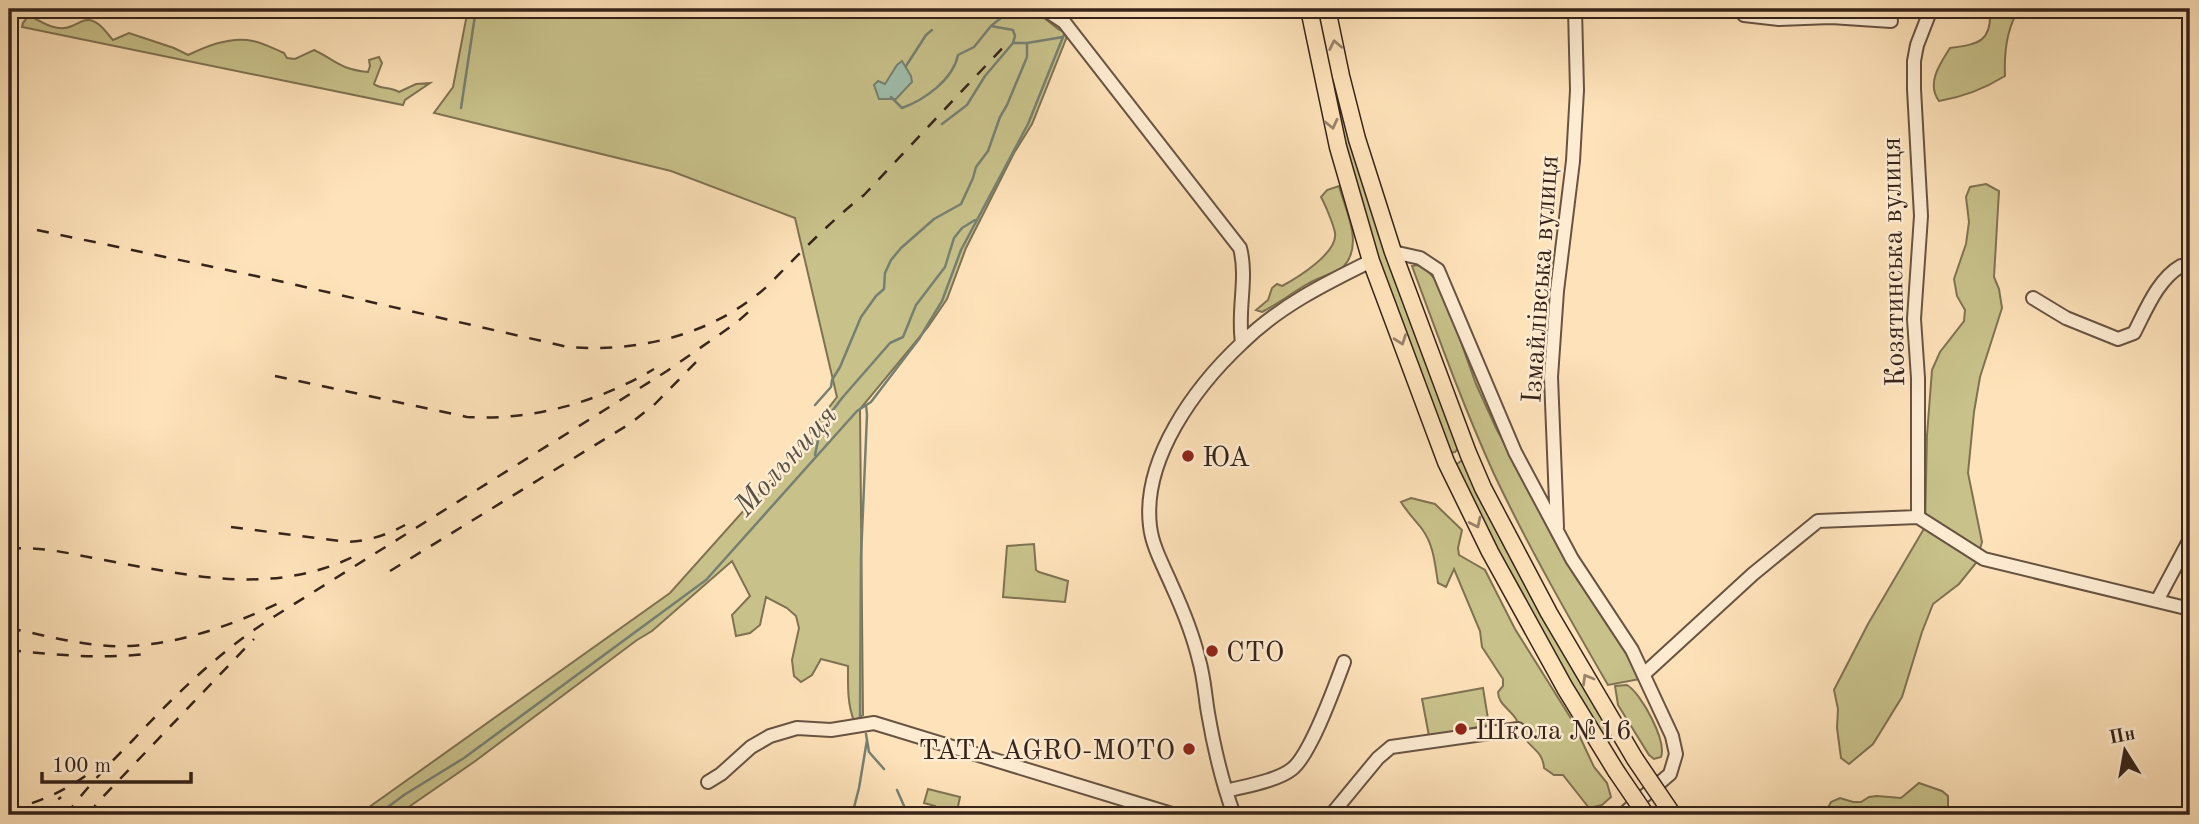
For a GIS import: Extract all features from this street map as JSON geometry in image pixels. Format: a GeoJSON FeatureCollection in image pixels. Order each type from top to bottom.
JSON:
{"type":"FeatureCollection","features":[{"type":"Feature","properties":{"kind":"main road"},"geometry":{"type":"LineString","coordinates":[[1309,9],[1338,148],[1371,261],[1446,462],[1490,552],[1566,688],[1646,815]]}},
{"type":"Feature","properties":{"kind":"main road"},"geometry":{"type":"LineString","coordinates":[[1327,9],[1357,139],[1393,252],[1468,453],[1494,510],[1543,601],[1634,759],[1672,815]]}},
{"type":"Feature","properties":{"kind":"main road"},"geometry":{"type":"LineString","coordinates":[[1322,79],[1341,76]]}},
{"type":"Feature","properties":{"kind":"main road"},"geometry":{"type":"LineString","coordinates":[[1446,462],[1468,453]]}},
{"type":"Feature","properties":{"kind":"main road"},"geometry":{"type":"LineString","coordinates":[[1606,755],[1625,744]]}},
{"type":"Feature","properties":{"kind":"street"},"geometry":{"type":"LineString","coordinates":[[1044,9],[1064,22],[1240,248],[1244,262],[1240,316],[1242,342]]}},
{"type":"Feature","properties":{"kind":"street","name":"Ізмайлівська вулиця"},"geometry":{"type":"LineString","coordinates":[[1575,9],[1577,90],[1573,161],[1557,291],[1551,377],[1558,531],[1572,559],[1632,650],[1672,736],[1676,754],[1670,774],[1622,815]]}},
{"type":"Feature","properties":{"kind":"street"},"geometry":{"type":"LineString","coordinates":[[1741,9],[1744,15],[1779,19],[1831,13],[1886,16]]}},
{"type":"Feature","properties":{"kind":"street","name":"Козятинська вулиця"},"geometry":{"type":"LineString","coordinates":[[1919,517],[1914,319],[1921,216],[1914,75],[1917,45],[1931,9]]}},
{"type":"Feature","properties":{"kind":"street"},"geometry":{"type":"LineString","coordinates":[[1393,252],[1420,258],[1438,270],[1515,452],[1558,531]]}},
{"type":"Feature","properties":{"kind":"street"},"geometry":{"type":"LineString","coordinates":[[1234,815],[1211,728],[1200,661],[1150,528],[1152,480],[1170,435],[1201,388],[1242,342],[1287,307],[1371,261]]}},
{"type":"Feature","properties":{"kind":"street"},"geometry":{"type":"LineString","coordinates":[[2032,298],[2066,318],[2118,339],[2134,333],[2159,288],[2172,271],[2181,266],[2190,270]]}},
{"type":"Feature","properties":{"kind":"street"},"geometry":{"type":"LineString","coordinates":[[1644,674],[1753,574],[1818,521],[1919,517],[1984,559],[2190,609]]}},
{"type":"Feature","properties":{"kind":"street"},"geometry":{"type":"LineString","coordinates":[[2157,601],[2190,539]]}},
{"type":"Feature","properties":{"kind":"street"},"geometry":{"type":"LineString","coordinates":[[1226,791],[1263,781],[1293,768],[1302,758],[1325,711],[1344,662]]}},
{"type":"Feature","properties":{"kind":"street"},"geometry":{"type":"LineString","coordinates":[[708,782],[751,747],[770,736],[797,728],[831,730],[874,723],[1175,815]]}},
{"type":"Feature","properties":{"kind":"street"},"geometry":{"type":"LineString","coordinates":[[1331,815],[1378,758],[1391,747],[1518,729]]}},
{"type":"Feature","properties":{"kind":"shaded area"},"geometry":{"type":"Polygon","coordinates":[[[468,9],[1033,9],[1068,34],[1032,124],[1014,153],[966,248],[947,299],[928,327],[860,409],[863,715],[854,721],[849,701],[848,666],[821,659],[812,675],[801,682],[794,676],[792,660],[799,628],[796,616],[787,608],[766,597],[760,625],[750,633],[736,636],[732,615],[750,596],[732,561],[652,631],[397,815],[358,815],[670,593],[780,470],[837,397],[795,218],[671,171],[434,113],[453,87],[468,9]]]}},
{"type":"Feature","properties":{"kind":"shaded area"},"geometry":{"type":"Polygon","coordinates":[[[1990,9],[2019,9],[2007,41],[2005,76],[1973,92],[1939,101],[1935,94],[1934,81],[1942,60],[1950,48],[1976,43],[1986,35],[1990,9]]]}},
{"type":"Feature","properties":{"kind":"shaded area"},"geometry":{"type":"Polygon","coordinates":[[[29,15],[50,26],[61,28],[90,20],[99,24],[113,40],[129,33],[188,55],[219,43],[245,40],[269,46],[284,53],[287,58],[295,59],[314,50],[344,67],[358,71],[368,72],[369,60],[379,57],[382,63],[374,84],[376,86],[399,92],[416,84],[430,83],[405,100],[403,105],[22,27],[29,15]]]}},
{"type":"Feature","properties":{"kind":"shaded area"},"geometry":{"type":"Polygon","coordinates":[[[902,61],[912,82],[896,99],[879,99],[874,85],[878,81],[885,84],[902,61]]]}},
{"type":"Feature","properties":{"kind":"shaded area"},"geometry":{"type":"Polygon","coordinates":[[[1333,83],[1339,85],[1459,447],[1455,452],[1450,453],[1378,260],[1328,86],[1333,83]]]}},
{"type":"Feature","properties":{"kind":"shaded area"},"geometry":{"type":"Polygon","coordinates":[[[1986,184],[1999,191],[1994,277],[2002,308],[1980,377],[1968,473],[1982,542],[1976,563],[1959,584],[1933,604],[1902,697],[1873,744],[1849,764],[1841,758],[1834,690],[1868,624],[1925,527],[1932,370],[1940,352],[1964,321],[1965,310],[1957,296],[1954,279],[1966,244],[1969,222],[1966,197],[1970,187],[1986,184]]]}},
{"type":"Feature","properties":{"kind":"shaded area"},"geometry":{"type":"Polygon","coordinates":[[[1339,186],[1353,237],[1350,257],[1344,266],[1309,283],[1262,312],[1256,310],[1268,300],[1272,288],[1277,284],[1282,286],[1306,271],[1330,249],[1335,233],[1321,197],[1327,190],[1339,186]]]}},
{"type":"Feature","properties":{"kind":"shaded area"},"geometry":{"type":"Polygon","coordinates":[[[1418,265],[1427,270],[1441,286],[1476,384],[1496,428],[1569,563],[1621,641],[1640,679],[1608,685],[1534,554],[1494,474],[1461,397],[1412,266],[1418,265]]]}},
{"type":"Feature","properties":{"kind":"shaded area"},"geometry":{"type":"Polygon","coordinates":[[[1461,461],[1465,462],[1613,735],[1608,742],[1603,740],[1534,621],[1454,466],[1461,461]]]}},
{"type":"Feature","properties":{"kind":"shaded area"},"geometry":{"type":"Polygon","coordinates":[[[1411,498],[1435,504],[1462,530],[1459,555],[1485,570],[1515,629],[1572,720],[1594,767],[1607,783],[1611,797],[1602,805],[1589,808],[1563,775],[1554,775],[1544,768],[1540,755],[1524,738],[1516,719],[1500,700],[1498,692],[1503,686],[1503,679],[1482,647],[1480,631],[1454,569],[1446,587],[1438,583],[1429,542],[1401,502],[1411,498]]]}},
{"type":"Feature","properties":{"kind":"shaded area"},"geometry":{"type":"Polygon","coordinates":[[[1034,544],[1036,570],[1068,581],[1065,602],[1003,597],[1007,546],[1034,544]]]}},
{"type":"Feature","properties":{"kind":"shaded area"},"geometry":{"type":"Polygon","coordinates":[[[1627,685],[1639,697],[1652,718],[1660,740],[1661,757],[1654,759],[1649,755],[1618,705],[1615,686],[1627,685]]]}},
{"type":"Feature","properties":{"kind":"shaded area"},"geometry":{"type":"Polygon","coordinates":[[[1483,688],[1489,725],[1429,736],[1422,699],[1483,688]]]}},
{"type":"Feature","properties":{"kind":"shaded area"},"geometry":{"type":"Polygon","coordinates":[[[1919,783],[1942,791],[1948,796],[1948,810],[1959,815],[1824,815],[1831,802],[1840,798],[1861,802],[1877,796],[1901,798],[1919,783]]]}},
{"type":"Feature","properties":{"kind":"shaded area"},"geometry":{"type":"Polygon","coordinates":[[[928,789],[960,797],[957,811],[977,815],[934,815],[935,806],[924,803],[928,789]]]}},
{"type":"Feature","properties":{"kind":"waterway"},"geometry":{"type":"LineString","coordinates":[[461,108],[476,9]]}},
{"type":"Feature","properties":{"kind":"waterway"},"geometry":{"type":"LineString","coordinates":[[991,26],[1012,9]]}},
{"type":"Feature","properties":{"kind":"waterway","name":"Мольниця"},"geometry":{"type":"LineString","coordinates":[[1069,23],[1076,9]]}},
{"type":"Feature","properties":{"kind":"waterway"},"geometry":{"type":"LineString","coordinates":[[891,97],[902,108],[919,100],[944,81],[958,55],[974,47],[991,26],[1013,30],[1013,43],[985,76],[967,105],[942,124]]}},
{"type":"Feature","properties":{"kind":"waterway"},"geometry":{"type":"LineString","coordinates":[[906,66],[932,30]]}},
{"type":"Feature","properties":{"kind":"waterway","name":"Мольниця"},"geometry":{"type":"LineString","coordinates":[[377,815],[464,758],[706,580],[857,411],[871,402],[919,339],[942,301],[961,250],[1028,124],[1065,32]]}},
{"type":"Feature","properties":{"kind":"waterway"},"geometry":{"type":"LineString","coordinates":[[1013,43],[1063,37]]}},
{"type":"Feature","properties":{"kind":"waterway"},"geometry":{"type":"LineString","coordinates":[[815,405],[831,387],[861,317],[884,289],[885,273],[891,260],[934,219],[961,204],[976,167],[988,151],[1027,57],[1027,43]]}},
{"type":"Feature","properties":{"kind":"waterway"},"geometry":{"type":"LineString","coordinates":[[815,455],[821,426],[890,343],[903,337],[916,305],[945,267],[954,238],[962,228],[975,220]]}},
{"type":"Feature","properties":{"kind":"waterway"},"geometry":{"type":"LineString","coordinates":[[860,716],[866,405]]}},
{"type":"Feature","properties":{"kind":"waterway"},"geometry":{"type":"LineString","coordinates":[[866,734],[869,752],[884,769]]}},
{"type":"Feature","properties":{"kind":"waterway"},"geometry":{"type":"LineString","coordinates":[[852,815],[867,740]]}},
{"type":"Feature","properties":{"kind":"waterway"},"geometry":{"type":"LineString","coordinates":[[897,790],[908,815]]}},
{"type":"Feature","properties":{"kind":"railway"},"geometry":{"type":"LineString","coordinates":[[37,230],[270,279],[568,347],[641,344],[666,339],[712,323],[759,293],[825,228],[864,195],[1009,41]]}},
{"type":"Feature","properties":{"kind":"railway"},"geometry":{"type":"LineString","coordinates":[[66,815],[98,776],[167,705],[236,643],[667,371],[753,308]]}},
{"type":"Feature","properties":{"kind":"railway"},"geometry":{"type":"LineString","coordinates":[[390,571],[631,423],[655,404],[701,357]]}},
{"type":"Feature","properties":{"kind":"railway"},"geometry":{"type":"LineString","coordinates":[[275,376],[467,417],[491,417],[540,412],[588,400],[654,369]]}},
{"type":"Feature","properties":{"kind":"railway"},"geometry":{"type":"LineString","coordinates":[[231,527],[347,542],[377,537],[405,525]]}},
{"type":"Feature","properties":{"kind":"railway"},"geometry":{"type":"LineString","coordinates":[[9,549],[54,551],[165,571],[230,579],[294,576],[327,568],[359,554]]}},
{"type":"Feature","properties":{"kind":"railway"},"geometry":{"type":"LineString","coordinates":[[9,628],[69,641],[130,646],[189,637],[283,601]]}},
{"type":"Feature","properties":{"kind":"railway"},"geometry":{"type":"LineString","coordinates":[[89,815],[97,803],[254,639]]}},
{"type":"Feature","properties":{"kind":"railway"},"geometry":{"type":"LineString","coordinates":[[9,650],[60,655],[145,654]]}},
{"type":"Feature","properties":{"kind":"railway"},"geometry":{"type":"LineString","coordinates":[[9,810],[55,794],[96,768]]}},
{"type":"Feature","properties":{"kind":"railway"},"geometry":{"type":"LineString","coordinates":[[40,815],[61,797]]}},
{"type":"Feature","properties":{"kind":"place","name":"ЮА"},"geometry":{"type":"Point","coordinates":[1188,456]}},
{"type":"Feature","properties":{"kind":"place","name":"СТО"},"geometry":{"type":"Point","coordinates":[1212,651]}},
{"type":"Feature","properties":{"kind":"place","name":"Школа №16"},"geometry":{"type":"Point","coordinates":[1461,729]}},
{"type":"Feature","properties":{"kind":"place","name":"TATA AGRO-MOTO"},"geometry":{"type":"Point","coordinates":[1189,749]}}]}
